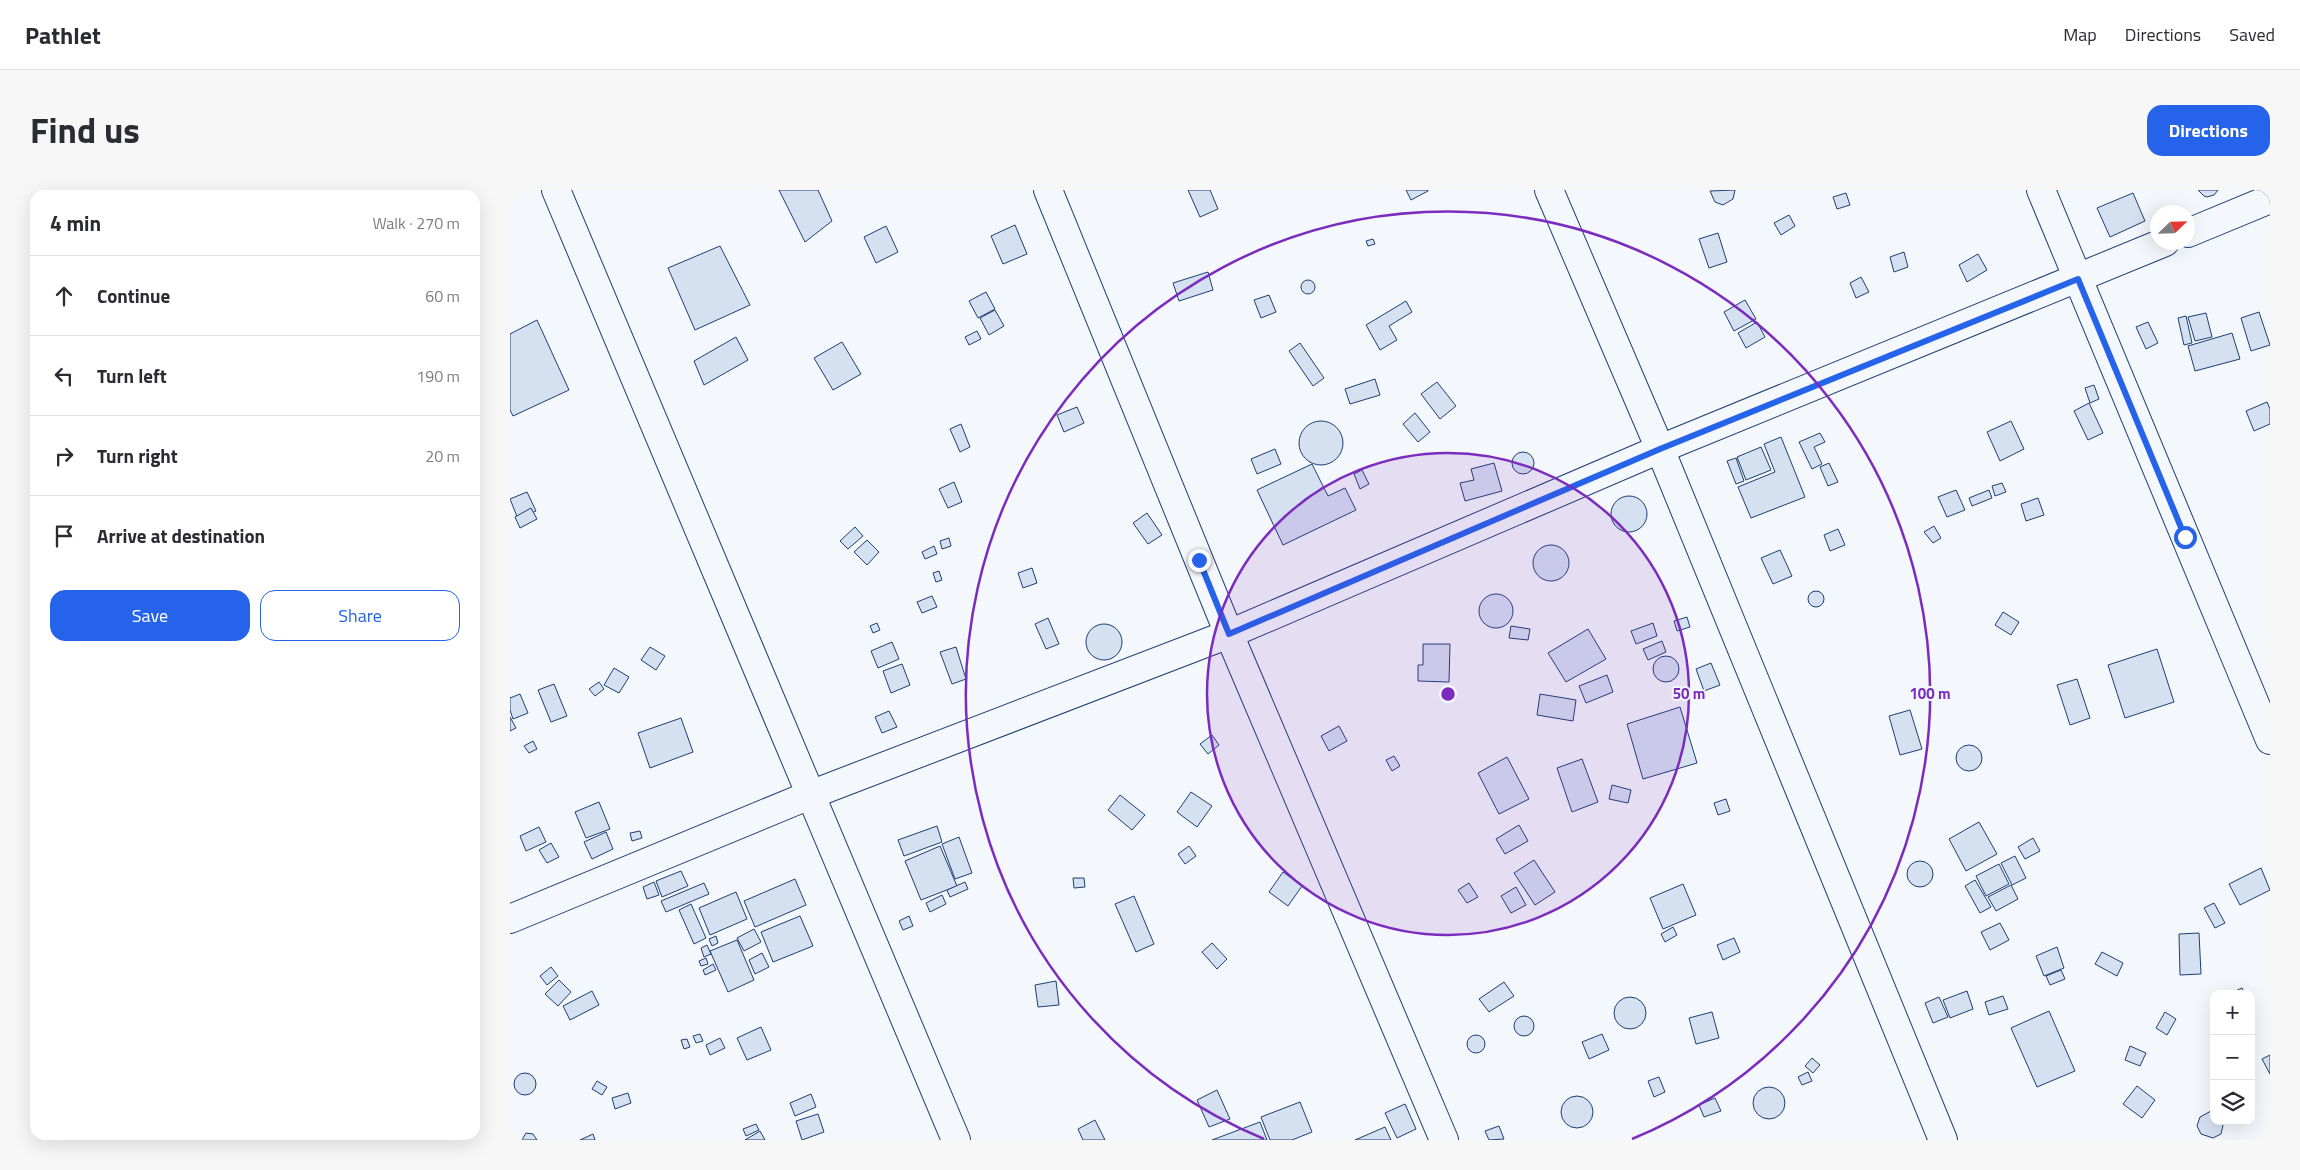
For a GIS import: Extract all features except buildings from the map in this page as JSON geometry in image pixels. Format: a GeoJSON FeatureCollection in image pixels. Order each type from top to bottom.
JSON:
{"type":"FeatureCollection","features":[{"type":"Feature","properties":{"kind":"street"},"geometry":{"type":"LineString","coordinates":[[556,190],[956,1140]]}},
{"type":"Feature","properties":{"kind":"street"},"geometry":{"type":"LineString","coordinates":[[1048,190],[1229,634],[1444,1140]]}},
{"type":"Feature","properties":{"kind":"street"},"geometry":{"type":"LineString","coordinates":[[1549,190],[1660,449],[1943,1140]]}},
{"type":"Feature","properties":{"kind":"street"},"geometry":{"type":"LineString","coordinates":[[2041,190],[2270,740]]}},
{"type":"Feature","properties":{"kind":"street"},"geometry":{"type":"LineString","coordinates":[[2195,230],[2270,199]]}},
{"type":"Feature","properties":{"kind":"street"},"geometry":{"type":"LineString","coordinates":[[510,919],[810,795],[1229,634],[1660,449],[2150,248]]}},
{"type":"Feature","properties":{"kind":"route"},"geometry":{"type":"LineString","coordinates":[[1199,560],[1229,634],[1660,449],[2078,279],[2185,537]]}}]}
